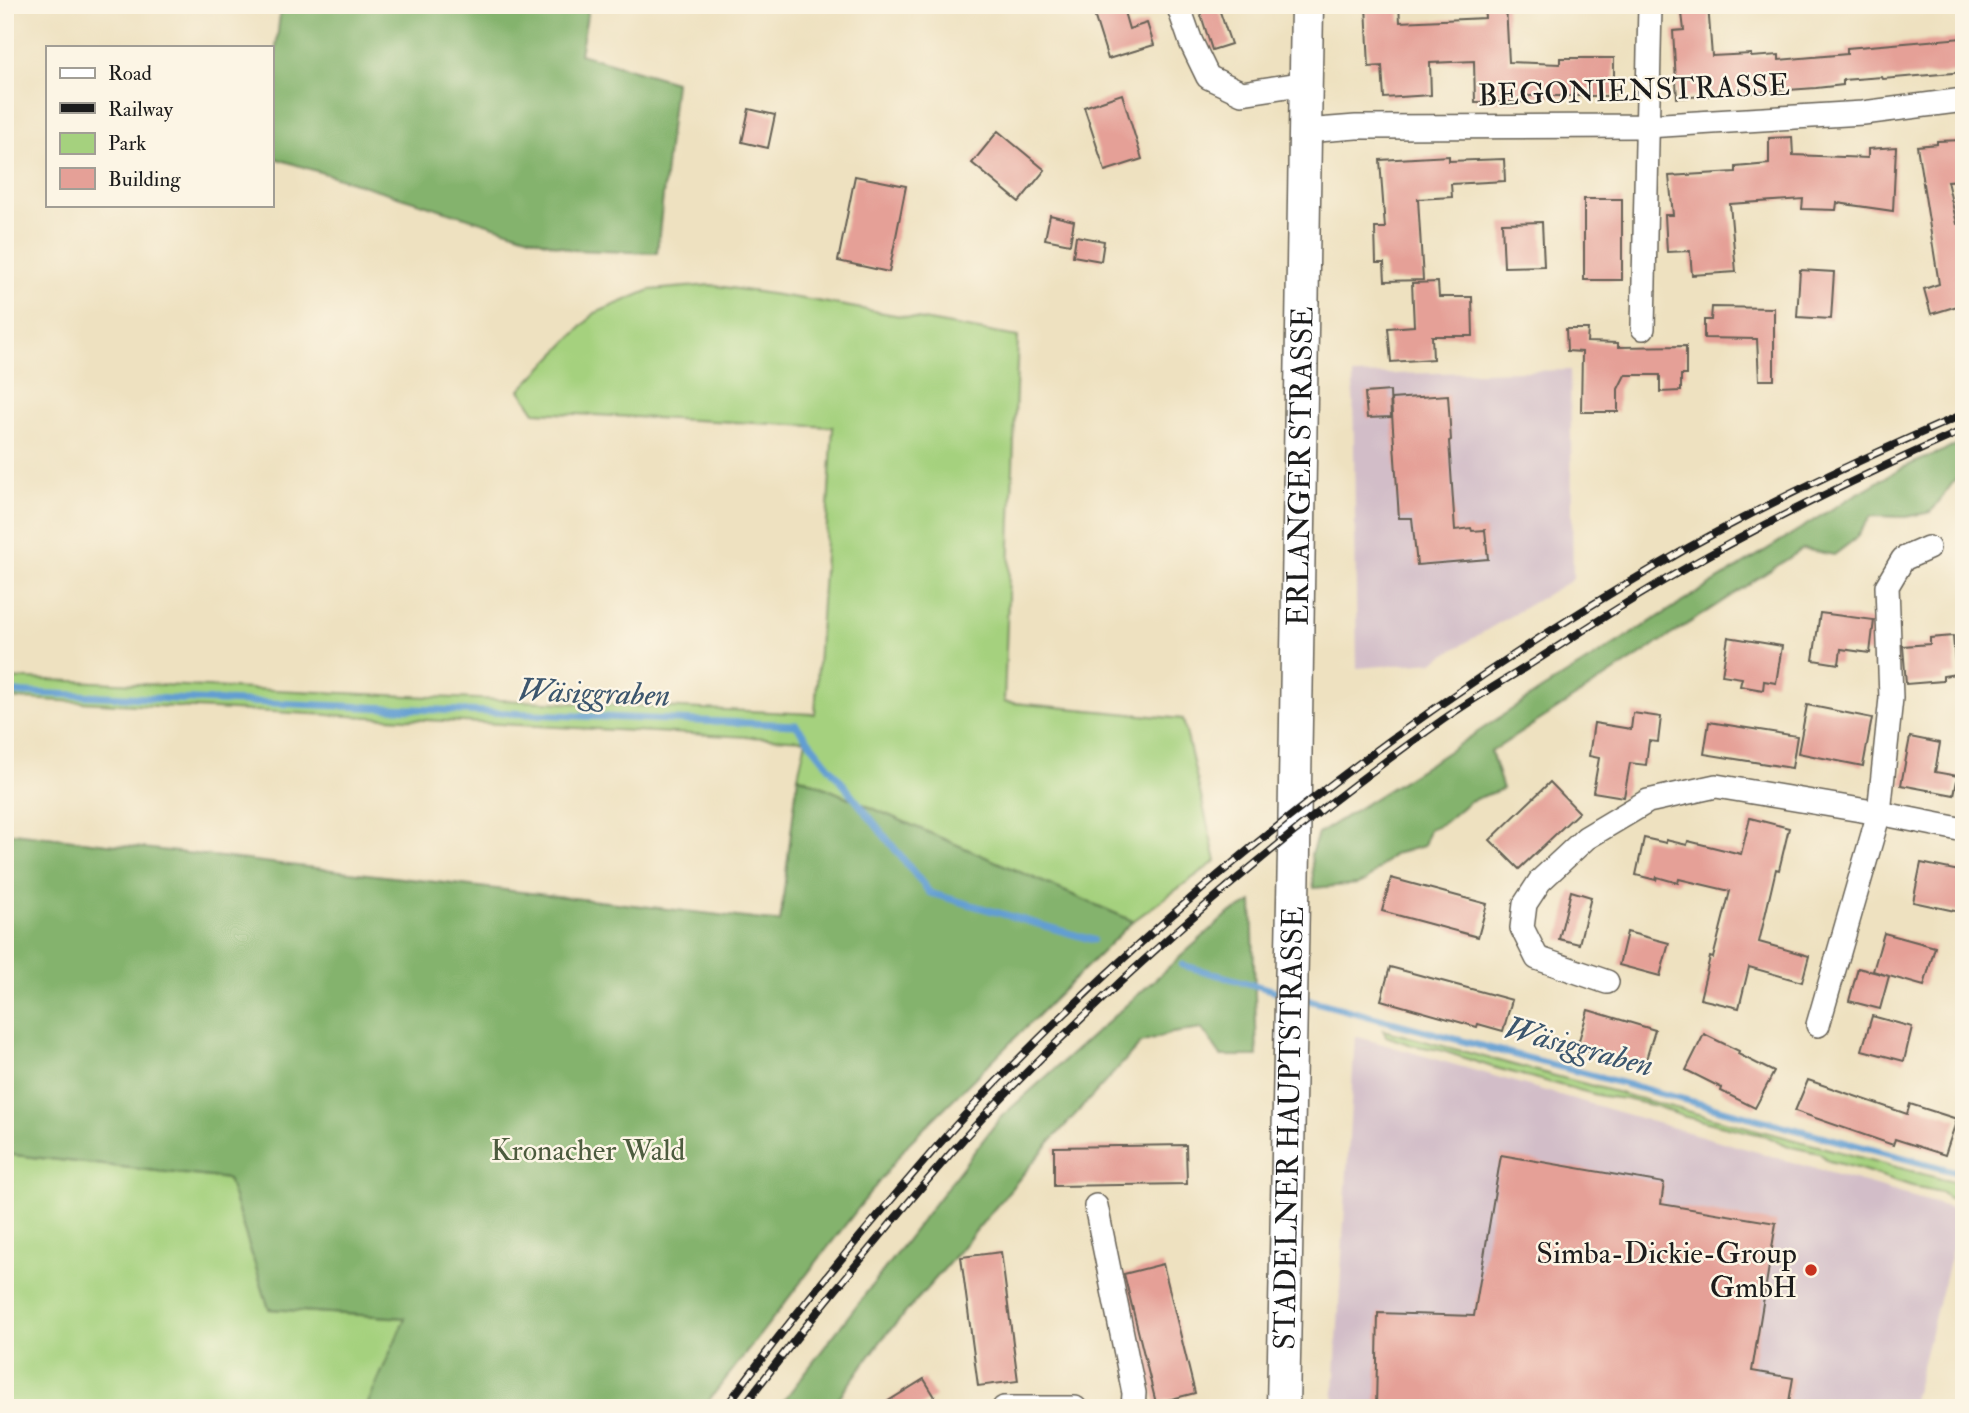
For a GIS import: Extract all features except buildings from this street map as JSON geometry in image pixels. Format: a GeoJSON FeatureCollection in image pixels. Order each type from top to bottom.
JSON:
{"type":"FeatureCollection","features":[{"type":"Feature","properties":{"kind":"main road","name":"ERLANGER STRASSE"},"geometry":{"type":"LineString","coordinates":[[1294,850],[1307,5]]}},
{"type":"Feature","properties":{"kind":"main road","name":"STADELNER HAUPTSTRASSE"},"geometry":{"type":"LineString","coordinates":[[1283,1408],[1294,850]]}},
{"type":"Feature","properties":{"kind":"street"},"geometry":{"type":"LineString","coordinates":[[1178,5],[1191,42],[1208,77],[1242,93],[1306,83]]}},
{"type":"Feature","properties":{"kind":"street"},"geometry":{"type":"LineString","coordinates":[[1643,327],[1650,5]]}},
{"type":"Feature","properties":{"kind":"street","name":"BEGONIENSTRASSE"},"geometry":{"type":"LineString","coordinates":[[1305,131],[1356,127],[1647,126],[1863,113],[1964,100]]}},
{"type":"Feature","properties":{"kind":"street"},"geometry":{"type":"LineString","coordinates":[[1818,1025],[1879,813],[1891,698],[1887,586],[1903,559],[1928,548]]}},
{"type":"Feature","properties":{"kind":"street"},"geometry":{"type":"LineString","coordinates":[[1607,982],[1537,958],[1522,928],[1525,904],[1540,881],[1586,838],[1648,801],[1716,786],[1964,830]]}},
{"type":"Feature","properties":{"kind":"street"},"geometry":{"type":"LineString","coordinates":[[1096,1206],[1134,1393],[1133,1408]]}},
{"type":"Feature","properties":{"kind":"street"},"geometry":{"type":"LineString","coordinates":[[1004,1408],[1075,1408]]}},
{"type":"Feature","properties":{"kind":"shaded area"},"geometry":{"type":"Polygon","coordinates":[[[1570,370],[1573,579],[1433,662],[1357,668],[1353,375],[1570,370]]]}},
{"type":"Feature","properties":{"kind":"shaded area","name":"Simba-Dickie-Group GmbH"},"geometry":{"type":"Polygon","coordinates":[[[1355,1036],[1962,1211],[1911,1408],[1333,1408],[1355,1036]]]}},
{"type":"Feature","properties":{"kind":"green space"},"geometry":{"type":"Polygon","coordinates":[[[281,5],[589,5],[580,54],[675,82],[657,253],[572,250],[273,158],[273,75],[281,5]]]}},
{"type":"Feature","properties":{"kind":"green space"},"geometry":{"type":"Polygon","coordinates":[[[711,285],[1018,337],[1004,702],[1183,719],[1216,861],[1133,921],[798,776],[806,740],[5,698],[5,678],[815,714],[833,427],[535,412],[520,390],[595,313],[650,290],[711,285]]]}},
{"type":"Feature","properties":{"kind":"green space"},"geometry":{"type":"Polygon","coordinates":[[[1964,442],[1964,473],[1960,473],[1931,512],[1906,517],[1871,516],[1855,539],[1834,555],[1803,549],[1491,752],[1503,789],[1470,801],[1444,823],[1429,829],[1424,846],[1394,854],[1366,881],[1314,888],[1311,854],[1318,834],[1541,690],[1848,499],[1902,468],[1964,442]]]}},
{"type":"Feature","properties":{"kind":"green space","name":"Kronacher Wald"},"geometry":{"type":"Polygon","coordinates":[[[798,776],[1133,921],[909,1143],[703,1408],[366,1408],[405,1318],[269,1309],[228,1179],[5,1154],[5,832],[780,922],[798,776]]]}},
{"type":"Feature","properties":{"kind":"green space"},"geometry":{"type":"Polygon","coordinates":[[[1252,902],[1257,1056],[1221,1056],[1202,1029],[1172,1033],[1141,1043],[1050,1142],[884,1337],[831,1408],[778,1408],[1000,1118],[1227,915],[1252,902]]]}},
{"type":"Feature","properties":{"kind":"green space"},"geometry":{"type":"Polygon","coordinates":[[[1383,1030],[1964,1185],[1964,1210],[1962,1199],[1948,1198],[1941,1192],[1829,1161],[1819,1153],[1791,1147],[1766,1136],[1682,1116],[1656,1106],[1601,1096],[1440,1050],[1411,1045],[1386,1036],[1383,1030]]]}},
{"type":"Feature","properties":{"kind":"green space"},"geometry":{"type":"Polygon","coordinates":[[[5,1154],[228,1179],[269,1309],[406,1318],[366,1408],[5,1408],[5,1154]]]}},
{"type":"Feature","properties":{"kind":"waterway","name":"Wäsiggraben"},"geometry":{"type":"LineString","coordinates":[[5,692],[796,725],[930,893],[1093,940]]}},
{"type":"Feature","properties":{"kind":"waterway","name":"Wäsiggraben"},"geometry":{"type":"LineString","coordinates":[[1182,965],[1283,993]]}},
{"type":"Feature","properties":{"kind":"waterway","name":"Wäsiggraben"},"geometry":{"type":"LineString","coordinates":[[1301,998],[1964,1174]]}},
{"type":"Feature","properties":{"kind":"railway"},"geometry":{"type":"LineString","coordinates":[[725,1408],[844,1255],[999,1079],[1151,934],[1230,865],[1312,799],[1482,676],[1660,564],[1809,484],[1964,414]]}},
{"type":"Feature","properties":{"kind":"railway"},"geometry":{"type":"LineString","coordinates":[[742,1408],[892,1222],[1008,1091],[1161,945],[1324,808],[1449,716],[1655,586],[1780,517],[1964,430]]}},
{"type":"Feature","properties":{"kind":"place","name":"Simba-Dickie-Group GmbH"},"geometry":{"type":"Point","coordinates":[1811,1270]}}]}
